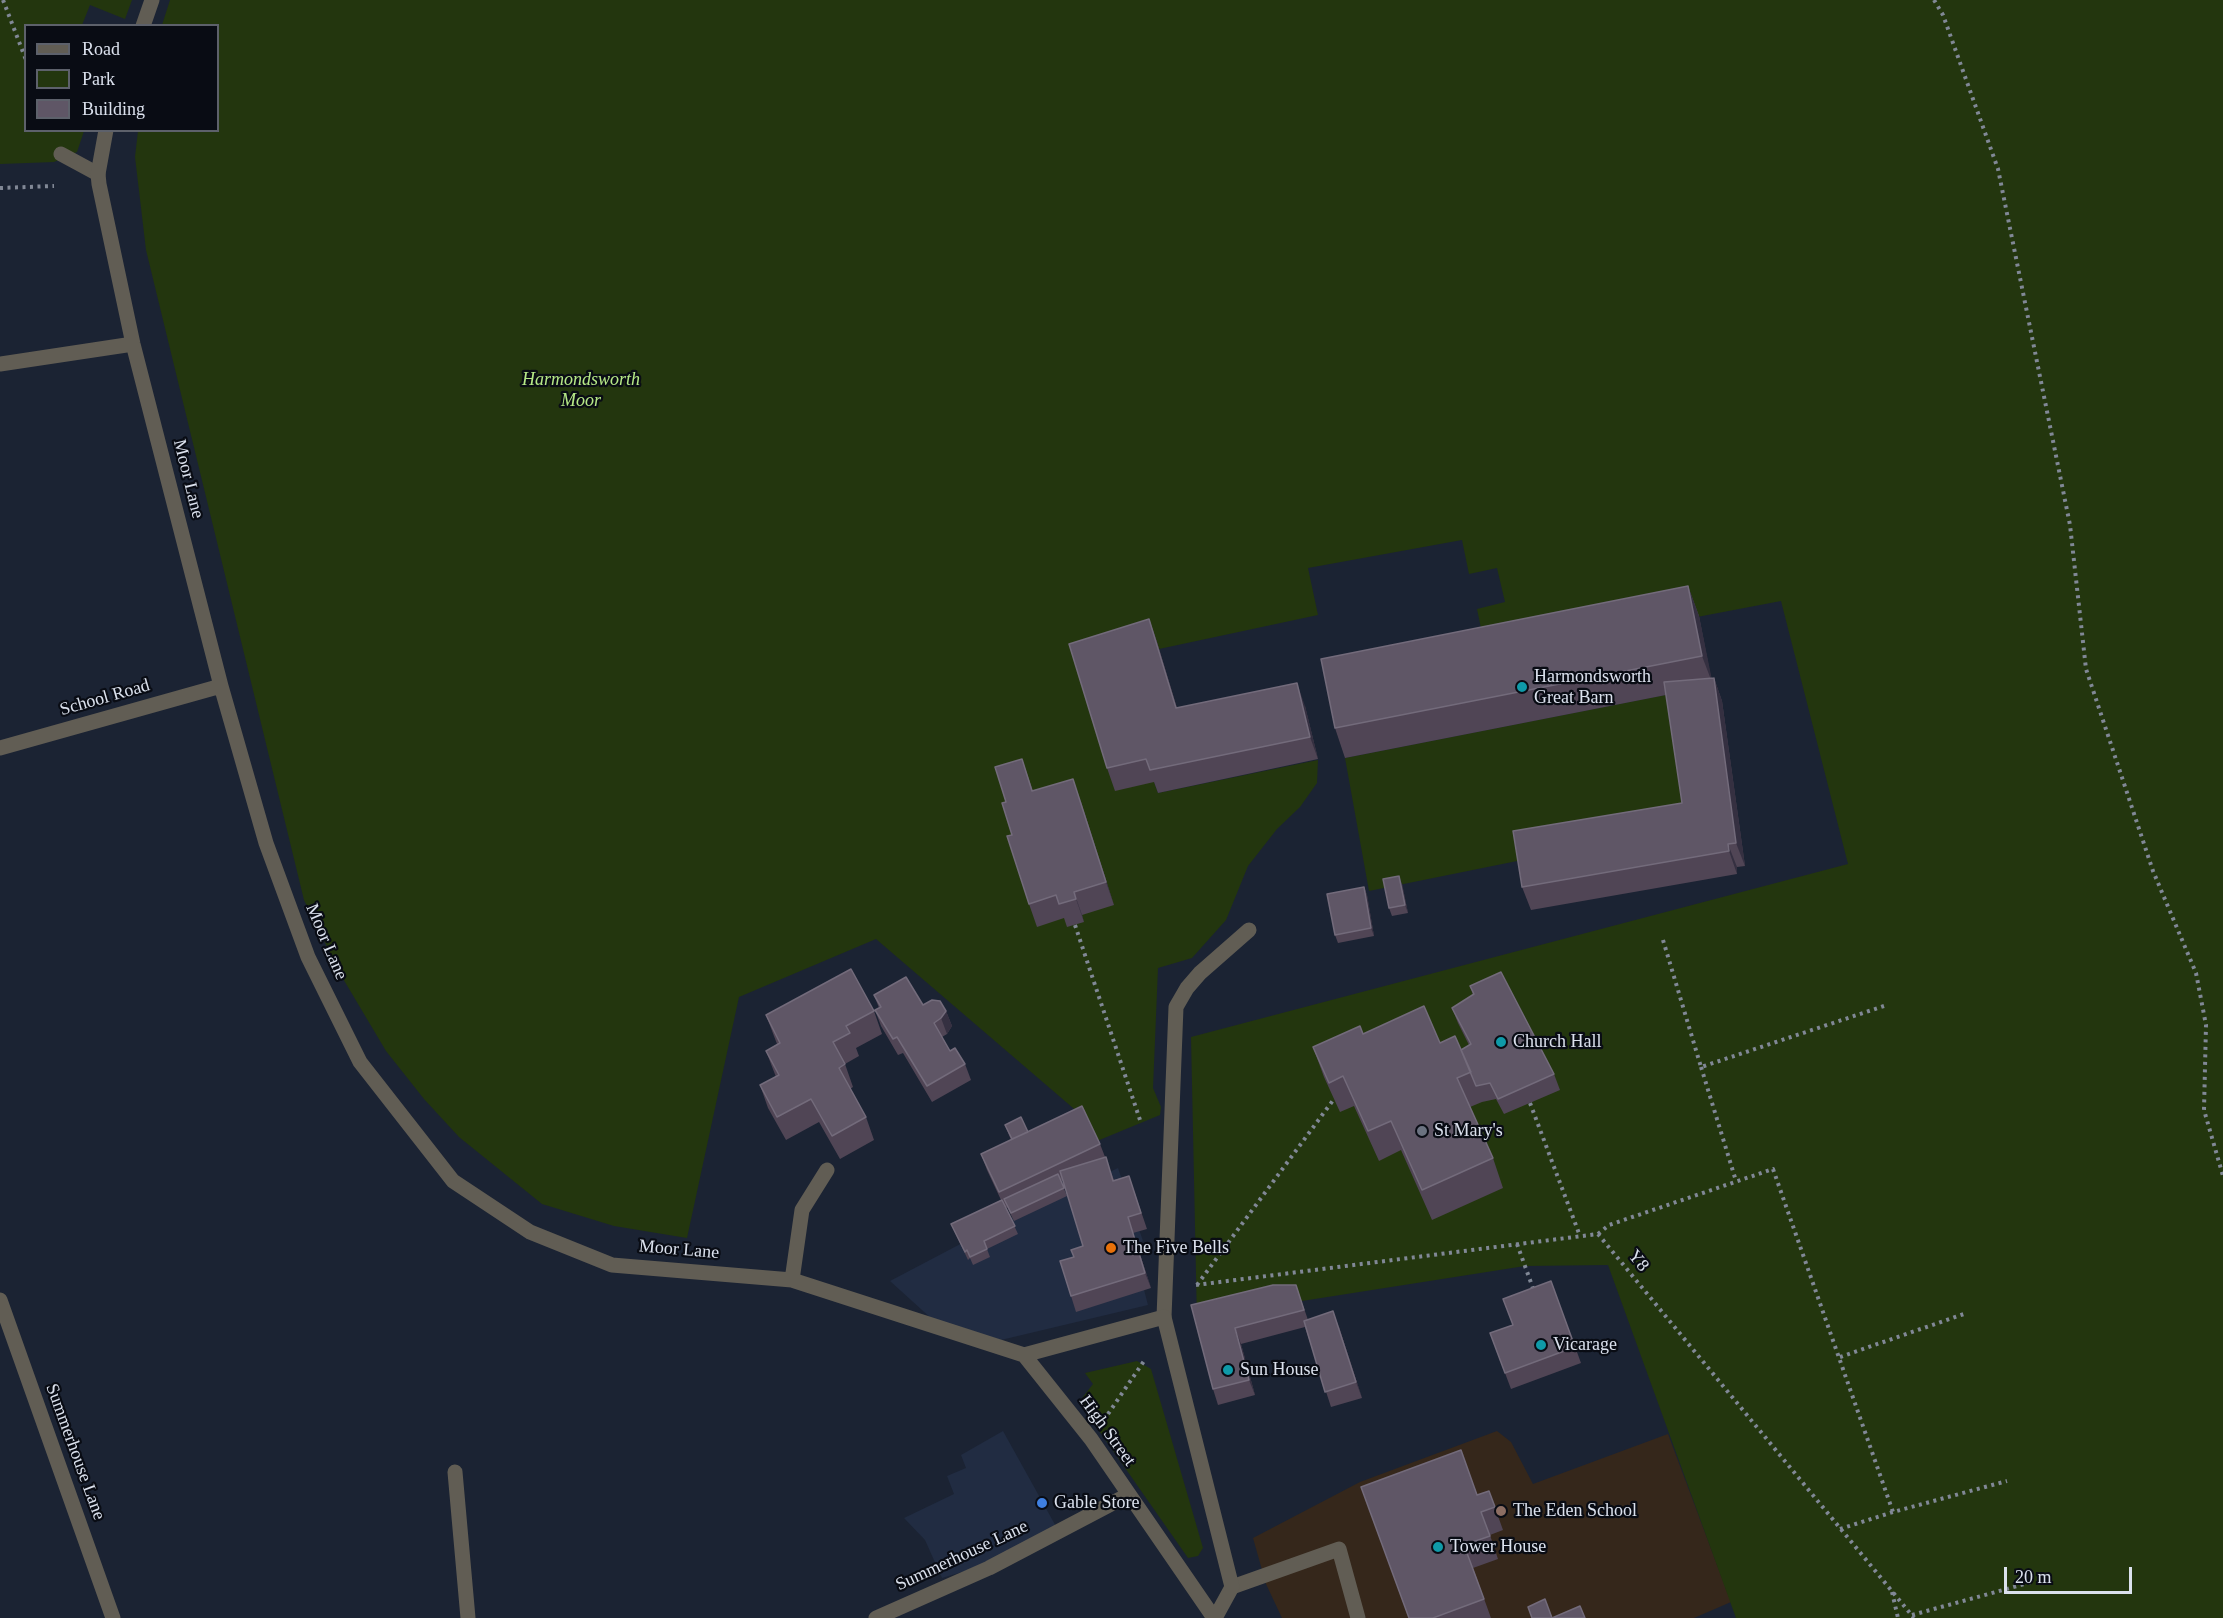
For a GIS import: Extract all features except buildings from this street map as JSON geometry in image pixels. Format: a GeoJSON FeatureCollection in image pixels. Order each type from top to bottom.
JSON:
{"type":"FeatureCollection","features":[{"type":"Feature","properties":{"kind":"street"},"geometry":{"type":"LineString","coordinates":[[143,24],[152,0]]}},
{"type":"Feature","properties":{"kind":"street","name":"Moor Lane"},"geometry":{"type":"LineString","coordinates":[[106,132],[99,179],[133,344],[221,686],[266,843],[308,957],[360,1062],[453,1181],[530,1232],[612,1264],[792,1280],[1024,1355]]}},
{"type":"Feature","properties":{"kind":"street"},"geometry":{"type":"LineString","coordinates":[[61,154],[99,179]]}},
{"type":"Feature","properties":{"kind":"street"},"geometry":{"type":"LineString","coordinates":[[0,364],[133,344]]}},
{"type":"Feature","properties":{"kind":"street","name":"School Road"},"geometry":{"type":"LineString","coordinates":[[0,748],[221,686]]}},
{"type":"Feature","properties":{"kind":"street"},"geometry":{"type":"LineString","coordinates":[[1232,1587],[1165,1323],[1176,1007],[1187,988],[1200,973],[1249,930]]}},
{"type":"Feature","properties":{"kind":"street"},"geometry":{"type":"LineString","coordinates":[[792,1280],[802,1210],[827,1170]]}},
{"type":"Feature","properties":{"kind":"street","name":"Summerhouse Lane"},"geometry":{"type":"LineString","coordinates":[[0,1300],[113,1618]]}},
{"type":"Feature","properties":{"kind":"street"},"geometry":{"type":"LineString","coordinates":[[1024,1355],[1165,1323]]}},
{"type":"Feature","properties":{"kind":"street","name":"High Street"},"geometry":{"type":"LineString","coordinates":[[1024,1355],[1091,1439],[1215,1618]]}},
{"type":"Feature","properties":{"kind":"street"},"geometry":{"type":"LineString","coordinates":[[455,1472],[468,1618]]}},
{"type":"Feature","properties":{"kind":"street","name":"Summerhouse Lane"},"geometry":{"type":"LineString","coordinates":[[876,1618],[989,1568],[1128,1495]]}},
{"type":"Feature","properties":{"kind":"street"},"geometry":{"type":"LineString","coordinates":[[1215,1618],[1232,1587],[1340,1549],[1358,1618]]}},
{"type":"Feature","properties":{"kind":"path"},"geometry":{"type":"LineString","coordinates":[[3,0],[24,55]]}},
{"type":"Feature","properties":{"kind":"path"},"geometry":{"type":"LineString","coordinates":[[1934,0],[1942,15],[1998,170],[2070,525],[2086,669],[2153,872],[2196,973],[2206,1026],[2204,1110],[2223,1176]]}},
{"type":"Feature","properties":{"kind":"path"},"geometry":{"type":"LineString","coordinates":[[0,188],[99,179]]}},
{"type":"Feature","properties":{"kind":"path"},"geometry":{"type":"LineString","coordinates":[[1075,925],[1141,1123]]}},
{"type":"Feature","properties":{"kind":"path"},"geometry":{"type":"LineString","coordinates":[[1663,940],[1736,1181]]}},
{"type":"Feature","properties":{"kind":"path"},"geometry":{"type":"LineString","coordinates":[[1701,1067],[1884,1006]]}},
{"type":"Feature","properties":{"kind":"path"},"geometry":{"type":"LineString","coordinates":[[1334,1099],[1197,1285],[1598,1234],[1609,1225],[1773,1169],[1893,1512]]}},
{"type":"Feature","properties":{"kind":"path"},"geometry":{"type":"LineString","coordinates":[[1530,1103],[1580,1236]]}},
{"type":"Feature","properties":{"kind":"path","name":"Y8"},"geometry":{"type":"LineString","coordinates":[[1598,1234],[1913,1617]]}},
{"type":"Feature","properties":{"kind":"path"},"geometry":{"type":"LineString","coordinates":[[1517,1244],[1535,1294]]}},
{"type":"Feature","properties":{"kind":"path"},"geometry":{"type":"LineString","coordinates":[[1840,1357],[1964,1314]]}},
{"type":"Feature","properties":{"kind":"path"},"geometry":{"type":"LineString","coordinates":[[1091,1439],[1165,1323]]}},
{"type":"Feature","properties":{"kind":"path"},"geometry":{"type":"LineString","coordinates":[[1840,1529],[2007,1481]]}},
{"type":"Feature","properties":{"kind":"path"},"geometry":{"type":"LineString","coordinates":[[1913,1617],[2032,1582]]}},
{"type":"Feature","properties":{"kind":"path"},"geometry":{"type":"LineString","coordinates":[[1892,1591],[1898,1618]]}},
{"type":"Feature","properties":{"kind":"shaded area"},"geometry":{"type":"Polygon","coordinates":[[[1118,1168],[1143,1241],[1133,1247],[1148,1305],[1001,1340],[933,1320],[890,1281],[1006,1220],[1118,1168]]]}},
{"type":"Feature","properties":{"kind":"shaded area"},"geometry":{"type":"Polygon","coordinates":[[[1003,1431],[1058,1530],[995,1562],[942,1578],[925,1540],[904,1518],[954,1494],[947,1476],[966,1468],[961,1455],[1003,1431]]]}},
{"type":"Feature","properties":{"kind":"shaded area","name":"The Eden School"},"geometry":{"type":"Polygon","coordinates":[[[1497,1431],[1511,1442],[1533,1484],[1668,1434],[1731,1602],[1694,1618],[1282,1618],[1266,1584],[1253,1538],[1360,1482],[1497,1431]]]}},
{"type":"Feature","properties":{"kind":"green space"},"geometry":{"type":"Polygon","coordinates":[[[0,0],[132,0],[125,19],[90,5],[82,24],[24,24],[24,132],[84,132],[77,152],[54,162],[0,164],[0,0]]]}},
{"type":"Feature","properties":{"kind":"green space","name":"Harmondsworth Moor"},"geometry":{"type":"Polygon","coordinates":[[[170,0],[2223,0],[2223,1618],[1736,1618],[1608,1265],[1525,1266],[1302,1301],[1278,1301],[1197,1321],[1191,1037],[1848,864],[1781,601],[1487,657],[1477,609],[1505,602],[1497,568],[1469,574],[1462,540],[1308,568],[1318,615],[1159,649],[1154,782],[1158,793],[1318,760],[1317,783],[1300,807],[1277,829],[1248,866],[1226,920],[1192,958],[1158,968],[1153,1088],[1161,1107],[1160,1115],[1097,1141],[1087,1120],[876,939],[739,997],[687,1238],[614,1226],[542,1204],[459,1137],[424,1099],[386,1051],[342,977],[304,900],[146,250],[135,157],[138,132],[219,132],[219,24],[162,24],[170,0]]]}},
{"type":"Feature","properties":{"kind":"green space"},"geometry":{"type":"Polygon","coordinates":[[[1670,694],[1690,826],[1369,891],[1345,758],[1670,694]]]}},
{"type":"Feature","properties":{"kind":"green space"},"geometry":{"type":"Polygon","coordinates":[[[1137,1361],[1151,1369],[1203,1548],[1198,1556],[1188,1558],[1079,1402],[1093,1384],[1085,1373],[1137,1361]]]}},
{"type":"Feature","properties":{"kind":"place","name":"Harmondsworth Great Barn"},"geometry":{"type":"Point","coordinates":[1522,687]}},
{"type":"Feature","properties":{"kind":"place","name":"Church Hall"},"geometry":{"type":"Point","coordinates":[1501,1042]}},
{"type":"Feature","properties":{"kind":"place","name":"St Mary's"},"geometry":{"type":"Point","coordinates":[1422,1131]}},
{"type":"Feature","properties":{"kind":"place","name":"The Five Bells"},"geometry":{"type":"Point","coordinates":[1111,1248]}},
{"type":"Feature","properties":{"kind":"place","name":"Vicarage"},"geometry":{"type":"Point","coordinates":[1541,1345]}},
{"type":"Feature","properties":{"kind":"place","name":"Sun House"},"geometry":{"type":"Point","coordinates":[1228,1370]}},
{"type":"Feature","properties":{"kind":"place","name":"Gable Store"},"geometry":{"type":"Point","coordinates":[1042,1503]}},
{"type":"Feature","properties":{"kind":"place","name":"The Eden School"},"geometry":{"type":"Point","coordinates":[1501,1511]}},
{"type":"Feature","properties":{"kind":"place","name":"Tower House"},"geometry":{"type":"Point","coordinates":[1438,1547]}}]}
